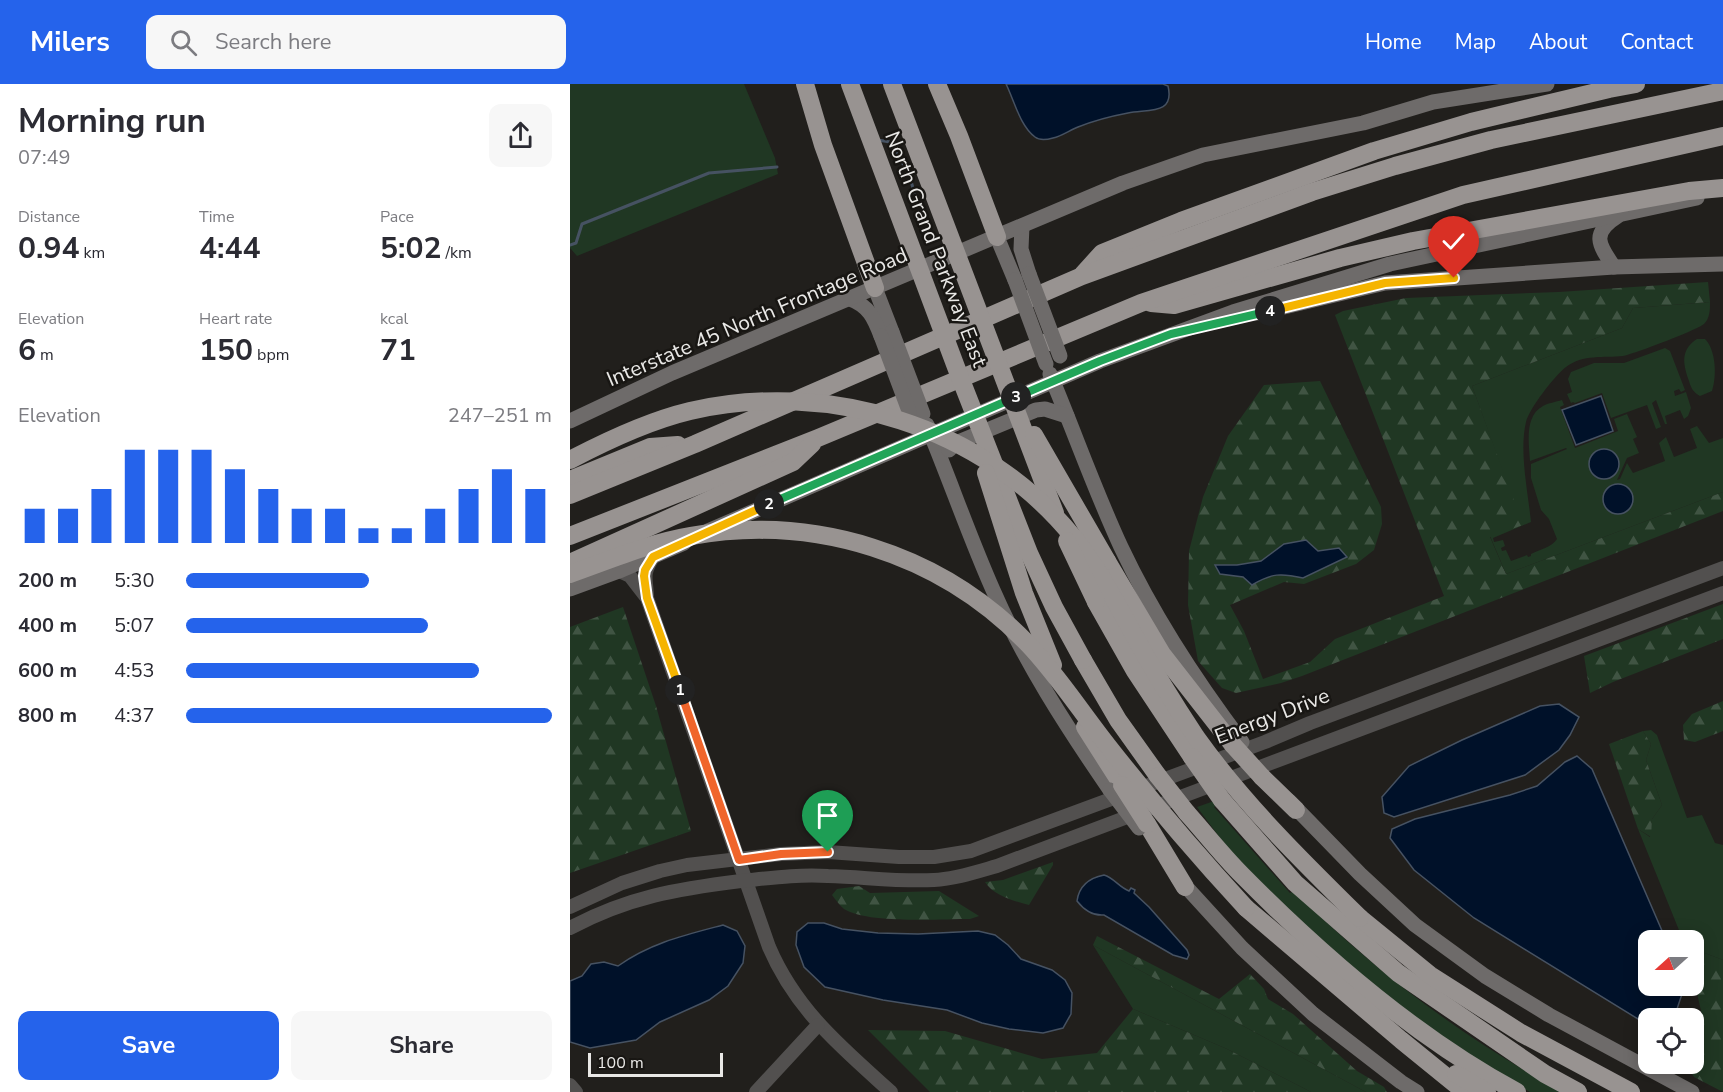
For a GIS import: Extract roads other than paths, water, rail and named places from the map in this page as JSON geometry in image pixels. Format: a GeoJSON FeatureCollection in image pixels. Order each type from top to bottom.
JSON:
{"type":"FeatureCollection","features":[{"type":"Feature","properties":{"kind":"highway"},"geometry":{"type":"LineString","coordinates":[[805,84],[823,145],[875,288]]}},
{"type":"Feature","properties":{"kind":"highway","name":"North Grand Parkway East"},"geometry":{"type":"LineString","coordinates":[[850,84],[1029,553],[1054,607],[1118,720],[1187,813],[1240,874],[1298,929],[1353,978],[1410,1023],[1517,1092]]}},
{"type":"Feature","properties":{"kind":"highway","name":"North Grand Parkway East"},"geometry":{"type":"LineString","coordinates":[[892,84],[1060,526],[1096,602],[1135,671],[1192,757],[1222,800],[1295,883],[1398,974],[1545,1074],[1578,1092]]}},
{"type":"Feature","properties":{"kind":"highway"},"geometry":{"type":"LineString","coordinates":[[938,84],[960,136],[997,237]]}},
{"type":"Feature","properties":{"kind":"highway"},"geometry":{"type":"LineString","coordinates":[[1082,276],[1102,253],[1295,178],[1471,122],[1609,88],[1636,84]]}},
{"type":"Feature","properties":{"kind":"highway"},"geometry":{"type":"LineString","coordinates":[[570,495],[695,444],[1082,276],[1312,192],[1395,166],[1491,140],[1723,91]]}},
{"type":"Feature","properties":{"kind":"highway"},"geometry":{"type":"LineString","coordinates":[[570,536],[818,438],[1141,303],[1464,195],[1723,136]]}},
{"type":"Feature","properties":{"kind":"highway"},"geometry":{"type":"LineString","coordinates":[[1141,303],[1174,305],[1340,258],[1413,241],[1689,191],[1723,189]]}},
{"type":"Feature","properties":{"kind":"highway"},"geometry":{"type":"LineString","coordinates":[[957,367],[1018,576],[1055,669],[1116,788],[1185,887]]}},
{"type":"Feature","properties":{"kind":"highway"},"geometry":{"type":"LineString","coordinates":[[570,460],[625,433],[677,414],[730,404],[776,401],[832,405],[878,414],[924,429],[971,452],[1024,488],[1054,515],[1074,538],[1100,573],[1158,677],[1204,748],[1281,839],[1360,918],[1430,975],[1521,1033],[1630,1092]]}},
{"type":"Feature","properties":{"kind":"highway"},"geometry":{"type":"LineString","coordinates":[[1012,401],[1048,457],[1153,640],[1175,674],[1296,810]]}},
{"type":"Feature","properties":{"kind":"highway"},"geometry":{"type":"LineString","coordinates":[[570,563],[793,462],[818,438]]}},
{"type":"Feature","properties":{"kind":"highway"},"geometry":{"type":"LineString","coordinates":[[570,480],[650,447],[695,444]]}},
{"type":"Feature","properties":{"kind":"highway"},"geometry":{"type":"LineString","coordinates":[[570,574],[626,553],[689,536],[760,529],[810,532],[846,539],[877,548],[928,569],[980,601],[1029,644],[1175,829],[1246,908],[1465,1092]]}},
{"type":"Feature","properties":{"kind":"highway"},"geometry":{"type":"LineString","coordinates":[[1401,1040],[1487,1092]]}},
{"type":"Feature","properties":{"kind":"main road"},"geometry":{"type":"LineString","coordinates":[[1433,102],[1506,84]]}},
{"type":"Feature","properties":{"kind":"main road","name":"Interstate 45 North Frontage Road"},"geometry":{"type":"LineString","coordinates":[[570,421],[672,373],[1123,183],[1203,155],[1362,123],[1433,102],[1547,84]]}},
{"type":"Feature","properties":{"kind":"main road"},"geometry":{"type":"LineString","coordinates":[[570,589],[653,557],[903,445],[1081,370],[1171,334],[1254,305],[1390,264],[1621,213],[1691,200],[1723,189]]}},
{"type":"Feature","properties":{"kind":"main road"},"geometry":{"type":"LineString","coordinates":[[1614,267],[1601,244],[1600,233],[1606,223],[1621,213]]}},
{"type":"Feature","properties":{"kind":"main road"},"geometry":{"type":"LineString","coordinates":[[1022,226],[1022,277],[1046,364],[1121,547],[1160,620],[1238,743]]}},
{"type":"Feature","properties":{"kind":"main road"},"geometry":{"type":"LineString","coordinates":[[997,237],[1022,277],[1060,356],[1071,366],[1081,370]]}},
{"type":"Feature","properties":{"kind":"main road"},"geometry":{"type":"LineString","coordinates":[[1171,334],[1385,283],[1614,267],[1723,264]]}},
{"type":"Feature","properties":{"kind":"main road"},"geometry":{"type":"LineString","coordinates":[[875,288],[887,334],[916,417],[931,433],[993,591],[1028,661],[1069,731],[1116,788]]}},
{"type":"Feature","properties":{"kind":"main road"},"geometry":{"type":"LineString","coordinates":[[850,299],[867,308],[887,334]]}},
{"type":"Feature","properties":{"kind":"main road"},"geometry":{"type":"LineString","coordinates":[[943,465],[951,447],[956,442],[1036,410],[1046,409],[1067,416]]}},
{"type":"Feature","properties":{"kind":"main road"},"geometry":{"type":"LineString","coordinates":[[903,445],[916,417]]}},
{"type":"Feature","properties":{"kind":"main road"},"geometry":{"type":"LineString","coordinates":[[1296,810],[1415,925],[1485,976],[1549,1015],[1692,1092]]}},
{"type":"Feature","properties":{"kind":"main road"},"geometry":{"type":"LineString","coordinates":[[1185,887],[1242,948],[1313,1014],[1417,1092]]}},
{"type":"Feature","properties":{"kind":"street"},"geometry":{"type":"LineString","coordinates":[[653,557],[644,576],[647,598],[769,947],[782,976],[818,1025],[891,1092]]}},
{"type":"Feature","properties":{"kind":"street","name":"Energy Drive"},"geometry":{"type":"LineString","coordinates":[[570,907],[622,883],[687,865],[781,854],[828,852],[934,857],[971,851],[1723,568]]}},
{"type":"Feature","properties":{"kind":"street"},"geometry":{"type":"LineString","coordinates":[[619,571],[630,576],[647,598]]}},
{"type":"Feature","properties":{"kind":"street","name":"Energy Drive"},"geometry":{"type":"LineString","coordinates":[[570,928],[597,914],[639,898],[687,887],[784,876],[936,880],[996,866],[1723,593]]}},
{"type":"Feature","properties":{"kind":"street"},"geometry":{"type":"LineString","coordinates":[[1571,626],[1578,647]]}},
{"type":"Feature","properties":{"kind":"street"},"geometry":{"type":"LineString","coordinates":[[988,845],[996,866]]}},
{"type":"Feature","properties":{"kind":"street"},"geometry":{"type":"LineString","coordinates":[[756,1092],[818,1025]]}},
{"type":"Feature","properties":{"kind":"street"},"geometry":{"type":"LineString","coordinates":[[570,1085],[576,1092]]}},
{"type":"Feature","properties":{"kind":"water"},"geometry":{"type":"Polygon","coordinates":[[[1006,84],[1163,84],[1168,86],[1169,95],[1168,102],[1158,109],[1109,117],[1056,137],[1041,140],[1025,126],[1006,84]]]}},
{"type":"Feature","properties":{"kind":"water"},"geometry":{"type":"Polygon","coordinates":[[[1601,396],[1613,431],[1576,445],[1562,410],[1601,396]]]}},
{"type":"Feature","properties":{"kind":"water"},"geometry":{"type":"Polygon","coordinates":[[[1604,449],[1610,450],[1618,458],[1618,470],[1610,478],[1604,479],[1598,478],[1590,470],[1589,464],[1590,458],[1598,450],[1604,449]]]}},
{"type":"Feature","properties":{"kind":"water"},"geometry":{"type":"Polygon","coordinates":[[[1618,484],[1624,485],[1632,493],[1632,505],[1624,513],[1618,514],[1612,513],[1604,505],[1603,499],[1604,493],[1612,485],[1618,484]]]}},
{"type":"Feature","properties":{"kind":"water"},"geometry":{"type":"Polygon","coordinates":[[[1306,540],[1318,551],[1339,548],[1347,557],[1303,578],[1277,575],[1252,585],[1243,577],[1220,574],[1215,565],[1237,565],[1261,561],[1284,544],[1306,540]]]}},
{"type":"Feature","properties":{"kind":"water"},"geometry":{"type":"Polygon","coordinates":[[[1559,704],[1579,717],[1559,750],[1525,775],[1394,817],[1384,813],[1382,797],[1409,766],[1540,706],[1559,704]]]}},
{"type":"Feature","properties":{"kind":"water"},"geometry":{"type":"Polygon","coordinates":[[[1577,756],[1592,769],[1662,930],[1638,930],[1638,996],[1681,996],[1677,1008],[1638,1008],[1638,1019],[1474,918],[1414,870],[1390,838],[1392,829],[1415,819],[1537,786],[1565,762],[1577,756]]]}},
{"type":"Feature","properties":{"kind":"water"},"geometry":{"type":"Polygon","coordinates":[[[1104,875],[1129,891],[1131,888],[1135,890],[1134,893],[1187,950],[1189,955],[1187,959],[1173,955],[1104,915],[1089,912],[1077,901],[1082,887],[1094,878],[1104,875]]]}},
{"type":"Feature","properties":{"kind":"water"},"geometry":{"type":"Polygon","coordinates":[[[808,923],[824,923],[842,929],[878,933],[978,931],[995,935],[1021,959],[1052,970],[1065,980],[1072,993],[1071,1014],[1063,1028],[1043,1033],[1009,1029],[982,1023],[947,1010],[883,1000],[825,987],[804,967],[796,945],[797,932],[808,923]]]}},
{"type":"Feature","properties":{"kind":"water"},"geometry":{"type":"Polygon","coordinates":[[[723,925],[737,931],[745,946],[743,963],[728,986],[709,1000],[660,1022],[636,1040],[590,1048],[570,1042],[570,981],[582,976],[591,964],[604,962],[618,966],[655,946],[723,925]]]}},
{"type":"Feature","properties":{"kind":"waterway"},"geometry":{"type":"LineString","coordinates":[[878,140],[890,142],[909,174],[918,206]]}},
{"type":"Feature","properties":{"kind":"waterway"},"geometry":{"type":"LineString","coordinates":[[570,245],[576,243],[582,224],[709,173],[777,167]]}}]}
